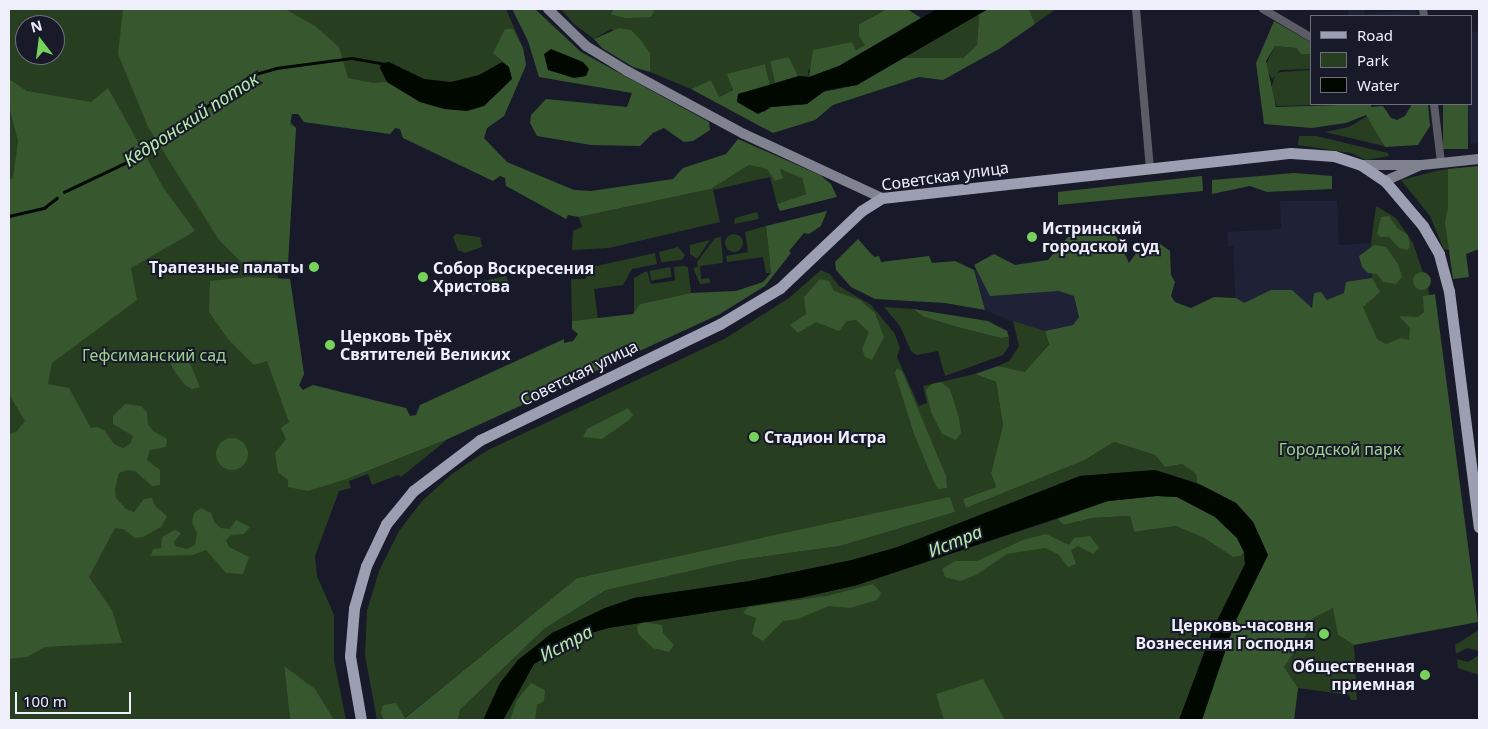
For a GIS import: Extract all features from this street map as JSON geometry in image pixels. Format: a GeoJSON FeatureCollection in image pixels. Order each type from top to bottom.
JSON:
{"type":"FeatureCollection","features":[{"type":"Feature","properties":{"kind":"main road"},"geometry":{"type":"LineString","coordinates":[[548,9],[586,46],[627,71],[744,134],[882,198]]}},
{"type":"Feature","properties":{"kind":"main road","name":"Советская улица"},"geometry":{"type":"LineString","coordinates":[[361,720],[350,656],[354,608],[366,566],[386,524],[412,491],[480,440],[720,324],[780,288],[861,211],[882,198],[1292,153],[1334,156],[1361,165],[1422,165],[1479,159]]}},
{"type":"Feature","properties":{"kind":"main road"},"geometry":{"type":"LineString","coordinates":[[1361,165],[1386,181],[1423,226],[1439,254],[1449,291],[1475,458],[1479,527]]}},
{"type":"Feature","properties":{"kind":"main road","name":"Советская улица"},"geometry":{"type":"LineString","coordinates":[[1386,181],[1422,165]]}},
{"type":"Feature","properties":{"kind":"street"},"geometry":{"type":"LineString","coordinates":[[1136,9],[1150,168]]}},
{"type":"Feature","properties":{"kind":"street"},"geometry":{"type":"LineString","coordinates":[[1263,9],[1310,37]]}},
{"type":"Feature","properties":{"kind":"street"},"geometry":{"type":"LineString","coordinates":[[1434,105],[1441,163]]}},
{"type":"Feature","properties":{"kind":"shaded area"},"geometry":{"type":"Polygon","coordinates":[[[1348,9],[1364,9],[1365,14],[1416,9],[1417,15],[1349,15],[1348,9]]]}},
{"type":"Feature","properties":{"kind":"shaded area"},"geometry":{"type":"Polygon","coordinates":[[[1479,31],[1479,143],[1471,144],[1468,105],[1473,105],[1473,32],[1479,31]]]}},
{"type":"Feature","properties":{"kind":"shaded area"},"geometry":{"type":"Polygon","coordinates":[[[1280,201],[1337,201],[1339,245],[1371,243],[1372,278],[1349,301],[1236,316],[1233,246],[1228,246],[1227,232],[1281,229],[1280,201]]]}},
{"type":"Feature","properties":{"kind":"shaded area"},"geometry":{"type":"Polygon","coordinates":[[[1005,269],[1099,305],[1073,325],[1045,331],[1013,322],[985,310],[974,270],[1005,269]]]}},
{"type":"Feature","properties":{"kind":"green space","name":"Гефсиманский сад"},"geometry":{"type":"Polygon","coordinates":[[[9,9],[506,9],[523,48],[526,65],[504,116],[487,128],[484,138],[403,138],[400,129],[395,128],[390,134],[304,122],[298,113],[292,114],[288,119],[296,128],[288,262],[277,262],[278,279],[290,279],[304,374],[299,385],[347,479],[448,439],[401,477],[398,475],[372,485],[368,474],[349,481],[351,488],[339,491],[315,556],[317,576],[334,615],[334,660],[346,720],[334,720],[284,667],[290,720],[9,720],[9,9]]]}},
{"type":"Feature","properties":{"kind":"green space"},"geometry":{"type":"Polygon","coordinates":[[[123,9],[285,9],[315,26],[339,47],[348,78],[373,83],[387,82],[420,102],[509,67],[493,53],[505,29],[513,29],[523,48],[526,65],[504,116],[487,128],[484,138],[507,162],[574,190],[591,191],[673,179],[683,168],[726,154],[738,139],[820,175],[831,184],[837,197],[780,211],[777,204],[806,194],[802,178],[780,169],[783,178],[775,181],[767,169],[749,165],[711,189],[579,217],[568,215],[566,219],[506,186],[505,178],[500,176],[493,181],[403,138],[400,129],[395,128],[390,134],[304,122],[298,114],[292,114],[290,124],[296,128],[288,262],[254,260],[242,263],[219,240],[148,127],[118,54],[123,9]]]}},
{"type":"Feature","properties":{"kind":"green space"},"geometry":{"type":"Polygon","coordinates":[[[512,9],[535,9],[581,52],[709,122],[710,130],[693,141],[684,142],[664,128],[653,133],[640,146],[591,145],[537,136],[530,123],[531,115],[546,99],[627,107],[632,93],[539,77],[528,41],[512,9]]]}},
{"type":"Feature","properties":{"kind":"green space"},"geometry":{"type":"Polygon","coordinates":[[[561,9],[614,9],[610,14],[650,17],[655,9],[887,9],[859,24],[865,45],[856,50],[852,42],[812,67],[808,71],[809,77],[798,76],[789,57],[770,61],[775,83],[770,85],[765,64],[728,74],[733,90],[718,97],[711,80],[691,89],[650,72],[650,53],[611,29],[594,39],[574,24],[561,9]]]}},
{"type":"Feature","properties":{"kind":"green space"},"geometry":{"type":"Polygon","coordinates":[[[614,9],[655,9],[651,17],[625,18],[610,14],[614,9]]]}},
{"type":"Feature","properties":{"kind":"green space"},"geometry":{"type":"Polygon","coordinates":[[[887,9],[907,9],[921,18],[839,66],[809,77],[813,50],[852,42],[856,50],[865,45],[859,36],[859,24],[887,9]]]}},
{"type":"Feature","properties":{"kind":"green space"},"geometry":{"type":"Polygon","coordinates":[[[988,9],[1029,9],[1035,24],[999,49],[943,80],[919,77],[833,105],[815,120],[773,133],[691,89],[711,80],[719,97],[733,90],[727,74],[765,64],[770,85],[738,94],[764,112],[771,107],[807,104],[818,93],[857,85],[903,58],[963,58],[977,45],[979,14],[988,9]]]}},
{"type":"Feature","properties":{"kind":"green space"},"geometry":{"type":"Polygon","coordinates":[[[1029,9],[1056,9],[1035,24],[1029,9]]]}},
{"type":"Feature","properties":{"kind":"green space"},"geometry":{"type":"Polygon","coordinates":[[[979,14],[977,45],[963,58],[903,58],[979,14]]]}},
{"type":"Feature","properties":{"kind":"green space"},"geometry":{"type":"Polygon","coordinates":[[[1274,21],[1310,42],[1310,54],[1301,54],[1296,48],[1275,46],[1266,61],[1276,107],[1383,106],[1391,118],[1397,120],[1405,116],[1411,105],[1428,105],[1430,126],[1418,145],[1385,147],[1366,115],[1346,123],[1312,128],[1264,124],[1256,63],[1274,21]]]}},
{"type":"Feature","properties":{"kind":"green space"},"geometry":{"type":"Polygon","coordinates":[[[619,28],[631,30],[650,53],[650,72],[633,67],[602,48],[594,39],[619,28]]]}},
{"type":"Feature","properties":{"kind":"green space"},"geometry":{"type":"Polygon","coordinates":[[[1275,46],[1296,48],[1301,54],[1310,54],[1310,69],[1280,70],[1272,79],[1265,66],[1275,46]]]}},
{"type":"Feature","properties":{"kind":"green space"},"geometry":{"type":"Polygon","coordinates":[[[789,57],[798,76],[775,83],[770,61],[789,57]]]}},
{"type":"Feature","properties":{"kind":"green space"},"geometry":{"type":"Polygon","coordinates":[[[1310,70],[1310,105],[1277,106],[1271,89],[1275,75],[1280,72],[1310,70]]]}},
{"type":"Feature","properties":{"kind":"green space"},"geometry":{"type":"Polygon","coordinates":[[[9,79],[27,91],[91,102],[108,88],[163,187],[195,231],[131,268],[137,300],[52,363],[48,384],[69,388],[91,428],[97,427],[104,430],[114,444],[123,448],[130,444],[133,436],[113,424],[113,416],[125,404],[141,406],[147,412],[148,424],[153,431],[167,439],[166,447],[150,450],[147,460],[160,470],[160,485],[152,486],[135,471],[127,470],[119,473],[115,489],[116,498],[126,509],[134,512],[144,499],[152,498],[155,506],[167,516],[161,527],[143,537],[135,538],[123,529],[115,528],[89,577],[112,610],[122,643],[45,647],[27,657],[9,659],[9,434],[16,432],[25,421],[9,394],[9,180],[13,178],[18,141],[9,106],[9,79]]]}},
{"type":"Feature","properties":{"kind":"green space"},"geometry":{"type":"Polygon","coordinates":[[[1443,105],[1468,105],[1468,149],[1443,149],[1443,105]]]}},
{"type":"Feature","properties":{"kind":"green space"},"geometry":{"type":"Polygon","coordinates":[[[1369,115],[1384,146],[1325,132],[1349,127],[1369,115]]]}},
{"type":"Feature","properties":{"kind":"green space"},"geometry":{"type":"Polygon","coordinates":[[[1299,136],[1316,136],[1388,153],[1389,156],[1366,160],[1351,153],[1298,145],[1299,136]]]}},
{"type":"Feature","properties":{"kind":"green space"},"geometry":{"type":"Polygon","coordinates":[[[749,165],[793,172],[802,178],[806,194],[777,204],[770,177],[713,190],[720,222],[609,248],[572,250],[573,231],[582,227],[579,217],[711,189],[749,165]]]}},
{"type":"Feature","properties":{"kind":"green space"},"geometry":{"type":"Polygon","coordinates":[[[1479,166],[1479,249],[1466,254],[1469,277],[1453,279],[1445,222],[1448,208],[1448,169],[1479,166]]]}},
{"type":"Feature","properties":{"kind":"green space"},"geometry":{"type":"Polygon","coordinates":[[[1479,167],[1479,245],[1444,250],[1430,216],[1401,180],[1440,170],[1479,167]]]}},
{"type":"Feature","properties":{"kind":"green space"},"geometry":{"type":"Polygon","coordinates":[[[1294,173],[1332,176],[1332,189],[1267,192],[1250,186],[1212,194],[1212,180],[1294,173]]]}},
{"type":"Feature","properties":{"kind":"green space"},"geometry":{"type":"Polygon","coordinates":[[[1202,176],[1203,191],[1058,205],[1058,192],[1202,176]]]}},
{"type":"Feature","properties":{"kind":"green space"},"geometry":{"type":"Polygon","coordinates":[[[1376,206],[1396,218],[1413,243],[1428,287],[1436,342],[1357,357],[1346,282],[1372,278],[1371,243],[1376,206]]]}},
{"type":"Feature","properties":{"kind":"green space"},"geometry":{"type":"Polygon","coordinates":[[[827,211],[821,226],[809,234],[804,233],[765,286],[720,314],[448,439],[347,479],[308,491],[288,487],[288,480],[278,472],[275,453],[286,439],[281,428],[289,422],[267,361],[254,365],[228,339],[209,312],[210,281],[248,277],[290,279],[304,374],[299,385],[303,390],[313,385],[406,408],[410,416],[416,415],[420,405],[564,339],[564,343],[573,341],[578,334],[572,329],[572,321],[633,314],[640,304],[691,293],[736,291],[763,282],[771,273],[766,226],[827,211]]]}},
{"type":"Feature","properties":{"kind":"green space"},"geometry":{"type":"Polygon","coordinates":[[[757,212],[759,219],[734,224],[735,218],[757,212]]]}},
{"type":"Feature","properties":{"kind":"green space"},"geometry":{"type":"Polygon","coordinates":[[[1389,216],[1397,228],[1408,235],[1410,247],[1407,250],[1399,248],[1389,237],[1380,237],[1377,233],[1381,217],[1389,216]]]}},
{"type":"Feature","properties":{"kind":"green space"},"geometry":{"type":"Polygon","coordinates":[[[766,226],[771,273],[766,273],[763,257],[727,262],[726,256],[748,252],[745,232],[766,226]]]}},
{"type":"Feature","properties":{"kind":"green space","name":"Городской парк"},"geometry":{"type":"Polygon","coordinates":[[[1110,233],[1117,237],[1129,263],[1143,244],[1159,243],[1170,251],[1171,275],[1175,282],[1171,296],[1175,302],[1191,308],[1214,297],[1236,298],[1244,303],[1271,290],[1292,290],[1312,308],[1314,293],[1321,292],[1327,300],[1344,293],[1346,282],[1372,278],[1380,292],[1363,307],[1377,339],[1386,344],[1401,338],[1409,340],[1410,328],[1399,316],[1418,317],[1424,312],[1423,296],[1435,294],[1478,622],[1354,645],[1338,635],[1333,608],[1313,618],[1307,633],[1284,667],[1298,688],[1294,720],[1202,720],[1235,622],[1268,555],[1253,522],[1236,503],[1197,483],[1196,474],[1182,464],[1165,467],[1155,455],[1114,442],[1085,460],[966,508],[963,499],[996,487],[991,473],[1003,425],[996,382],[975,374],[998,366],[1025,372],[1049,344],[1045,331],[1073,325],[1079,317],[1074,296],[1059,291],[990,296],[974,265],[994,254],[1015,265],[1048,260],[1068,237],[1110,233]]]}},
{"type":"Feature","properties":{"kind":"green space"},"geometry":{"type":"Polygon","coordinates":[[[456,234],[480,237],[482,247],[465,253],[458,250],[453,237],[456,234]]]}},
{"type":"Feature","properties":{"kind":"green space"},"geometry":{"type":"Polygon","coordinates":[[[734,234],[740,237],[743,243],[740,249],[734,252],[728,249],[725,243],[728,237],[734,234]]]}},
{"type":"Feature","properties":{"kind":"green space"},"geometry":{"type":"Polygon","coordinates":[[[721,237],[723,263],[700,266],[701,279],[709,278],[710,283],[700,284],[693,268],[698,267],[697,262],[715,238],[721,237]]]}},
{"type":"Feature","properties":{"kind":"green space"},"geometry":{"type":"Polygon","coordinates":[[[858,239],[874,257],[879,256],[881,262],[929,256],[932,263],[955,261],[974,270],[985,310],[945,303],[875,299],[851,287],[836,270],[835,262],[858,239]]]}},
{"type":"Feature","properties":{"kind":"green space"},"geometry":{"type":"Polygon","coordinates":[[[710,240],[697,259],[690,254],[690,245],[710,240]]]}},
{"type":"Feature","properties":{"kind":"green space"},"geometry":{"type":"Polygon","coordinates":[[[1374,245],[1386,247],[1398,264],[1402,277],[1396,284],[1383,282],[1377,274],[1368,273],[1362,267],[1359,256],[1374,245]]]}},
{"type":"Feature","properties":{"kind":"green space"},"geometry":{"type":"Polygon","coordinates":[[[678,247],[685,255],[682,260],[661,262],[659,252],[678,247]]]}},
{"type":"Feature","properties":{"kind":"green space"},"geometry":{"type":"Polygon","coordinates":[[[655,253],[657,264],[632,269],[623,285],[594,289],[598,319],[572,321],[571,279],[585,279],[592,267],[655,253]]]}},
{"type":"Feature","properties":{"kind":"green space"},"geometry":{"type":"Polygon","coordinates":[[[670,267],[672,277],[651,281],[649,271],[670,267]]]}},
{"type":"Feature","properties":{"kind":"green space"},"geometry":{"type":"Polygon","coordinates":[[[674,267],[688,267],[691,293],[640,304],[634,314],[634,278],[647,271],[651,284],[672,281],[675,280],[674,267]]]}},
{"type":"Feature","properties":{"kind":"green space"},"geometry":{"type":"Polygon","coordinates":[[[821,270],[830,274],[839,286],[871,305],[895,334],[900,348],[897,357],[919,406],[927,403],[923,386],[975,374],[996,382],[1003,425],[991,473],[996,487],[963,499],[966,508],[1085,460],[1114,442],[1155,455],[1165,467],[1181,463],[1196,474],[1197,483],[1155,470],[1080,476],[898,547],[852,560],[750,581],[634,598],[552,633],[483,720],[458,720],[460,710],[544,629],[608,589],[739,560],[840,546],[955,512],[949,498],[577,578],[402,720],[377,720],[365,655],[367,611],[379,571],[399,531],[422,501],[452,474],[486,451],[726,338],[789,298],[821,270]]]}},
{"type":"Feature","properties":{"kind":"green space"},"geometry":{"type":"Polygon","coordinates":[[[1422,272],[1428,275],[1431,281],[1428,287],[1422,290],[1416,287],[1413,281],[1416,275],[1422,272]]]}},
{"type":"Feature","properties":{"kind":"green space"},"geometry":{"type":"Polygon","coordinates":[[[506,276],[509,283],[473,295],[469,284],[506,276]]]}},
{"type":"Feature","properties":{"kind":"green space"},"geometry":{"type":"Polygon","coordinates":[[[820,279],[829,281],[834,291],[860,300],[875,313],[884,337],[872,360],[865,357],[862,349],[869,332],[856,320],[847,321],[839,331],[816,322],[798,333],[790,325],[806,314],[804,297],[820,279]]]}},
{"type":"Feature","properties":{"kind":"green space"},"geometry":{"type":"Polygon","coordinates":[[[884,307],[913,309],[924,317],[957,327],[1001,338],[1009,337],[1009,346],[1003,355],[945,376],[938,351],[916,355],[911,351],[900,326],[884,307]]]}},
{"type":"Feature","properties":{"kind":"green space"},"geometry":{"type":"Polygon","coordinates":[[[913,309],[988,321],[1007,331],[1009,337],[1001,338],[957,327],[924,317],[913,309]]]}},
{"type":"Feature","properties":{"kind":"green space"},"geometry":{"type":"Polygon","coordinates":[[[1013,321],[1045,331],[1049,343],[1025,373],[998,366],[1009,361],[1019,346],[1013,321]]]}},
{"type":"Feature","properties":{"kind":"green space"},"geometry":{"type":"Polygon","coordinates":[[[182,355],[189,361],[200,387],[192,389],[185,385],[175,372],[170,363],[182,355]]]}},
{"type":"Feature","properties":{"kind":"green space"},"geometry":{"type":"Polygon","coordinates":[[[897,368],[902,371],[946,476],[947,488],[938,489],[914,434],[895,373],[897,368]]]}},
{"type":"Feature","properties":{"kind":"green space"},"geometry":{"type":"Polygon","coordinates":[[[941,382],[950,389],[959,418],[961,433],[956,440],[942,434],[931,412],[926,390],[932,384],[941,382]]]}},
{"type":"Feature","properties":{"kind":"green space"},"geometry":{"type":"Polygon","coordinates":[[[628,408],[633,415],[629,420],[602,439],[583,437],[587,429],[628,408]]]}},
{"type":"Feature","properties":{"kind":"green space"},"geometry":{"type":"Polygon","coordinates":[[[232,438],[238,439],[243,443],[247,448],[247,460],[243,465],[238,469],[232,470],[226,469],[221,465],[217,460],[216,454],[217,448],[221,443],[226,439],[232,438]]]}},
{"type":"Feature","properties":{"kind":"green space"},"geometry":{"type":"Polygon","coordinates":[[[1157,496],[1177,497],[1216,517],[1237,538],[1244,552],[1241,556],[1233,557],[1204,538],[1176,526],[1134,532],[1130,516],[1092,518],[1064,525],[1057,519],[1108,501],[1157,496]]]}},
{"type":"Feature","properties":{"kind":"green space"},"geometry":{"type":"Polygon","coordinates":[[[950,497],[955,512],[840,546],[739,560],[606,590],[544,629],[460,710],[458,720],[384,720],[381,713],[383,705],[396,703],[405,718],[577,578],[950,497]]]}},
{"type":"Feature","properties":{"kind":"green space"},"geometry":{"type":"Polygon","coordinates":[[[201,508],[211,513],[215,523],[221,528],[230,529],[236,520],[250,527],[244,534],[231,535],[226,540],[229,547],[249,557],[243,574],[226,573],[206,550],[193,555],[151,556],[153,549],[161,548],[162,537],[175,530],[181,533],[174,542],[175,546],[187,549],[195,545],[197,533],[192,522],[194,513],[201,508]]]}},
{"type":"Feature","properties":{"kind":"green space"},"geometry":{"type":"Polygon","coordinates":[[[1130,516],[1134,532],[1176,526],[1204,538],[1233,557],[1241,556],[1244,552],[1245,564],[1213,629],[1179,720],[503,720],[534,664],[581,636],[608,628],[800,598],[857,585],[1057,519],[1064,525],[1092,518],[1130,516]]]}},
{"type":"Feature","properties":{"kind":"green space"},"geometry":{"type":"Polygon","coordinates":[[[1046,534],[1069,545],[1074,538],[1090,536],[1099,548],[1093,554],[1078,546],[1071,550],[1076,564],[1068,567],[1058,554],[1045,548],[1007,554],[976,575],[960,581],[945,577],[942,569],[955,561],[977,561],[1023,540],[1046,534]]]}},
{"type":"Feature","properties":{"kind":"green space"},"geometry":{"type":"Polygon","coordinates":[[[873,584],[881,593],[877,600],[850,608],[829,606],[798,619],[783,621],[763,641],[752,634],[756,618],[743,613],[748,607],[827,596],[873,584]]]}},
{"type":"Feature","properties":{"kind":"green space"},"geometry":{"type":"Polygon","coordinates":[[[1334,608],[1338,635],[1354,645],[1357,700],[1351,700],[1349,695],[1298,688],[1294,720],[1201,720],[1235,622],[1334,608]]]}},
{"type":"Feature","properties":{"kind":"green space"},"geometry":{"type":"Polygon","coordinates":[[[643,622],[662,625],[663,633],[674,645],[669,652],[653,648],[638,634],[637,626],[643,622]]]}},
{"type":"Feature","properties":{"kind":"green space"},"geometry":{"type":"Polygon","coordinates":[[[1479,630],[1479,651],[1467,648],[1456,654],[1455,645],[1479,630]]]}},
{"type":"Feature","properties":{"kind":"green space"},"geometry":{"type":"Polygon","coordinates":[[[1479,655],[1479,675],[1458,668],[1457,659],[1468,662],[1479,655]]]}},
{"type":"Feature","properties":{"kind":"green space"},"geometry":{"type":"Polygon","coordinates":[[[284,666],[315,689],[334,720],[290,720],[284,666]]]}},
{"type":"Feature","properties":{"kind":"green space"},"geometry":{"type":"Polygon","coordinates":[[[983,679],[1005,720],[944,720],[936,694],[983,679]]]}},
{"type":"Feature","properties":{"kind":"green space"},"geometry":{"type":"Polygon","coordinates":[[[531,683],[545,690],[544,701],[537,705],[535,720],[510,720],[517,700],[531,683]]]}},
{"type":"Feature","properties":{"kind":"water"},"geometry":{"type":"Polygon","coordinates":[[[937,9],[988,9],[857,85],[826,90],[807,104],[771,107],[758,114],[737,102],[738,94],[800,76],[809,77],[839,66],[937,9]]]}},
{"type":"Feature","properties":{"kind":"water"},"geometry":{"type":"Polygon","coordinates":[[[551,49],[583,62],[589,69],[586,76],[574,78],[548,70],[544,54],[551,49]]]}},
{"type":"Feature","properties":{"kind":"water"},"geometry":{"type":"Polygon","coordinates":[[[389,62],[424,79],[451,82],[479,75],[502,62],[509,67],[512,79],[484,106],[467,111],[444,109],[420,102],[387,82],[380,68],[381,63],[389,62]]]}},
{"type":"Feature","properties":{"kind":"water","name":"Истра"},"geometry":{"type":"Polygon","coordinates":[[[1155,470],[1201,485],[1236,503],[1253,522],[1268,555],[1235,622],[1202,720],[1179,720],[1213,629],[1245,564],[1244,552],[1237,538],[1215,517],[1177,497],[1157,496],[1108,501],[857,585],[800,598],[608,628],[581,636],[534,664],[503,720],[483,720],[500,683],[518,660],[552,633],[605,608],[634,598],[750,581],[852,560],[898,547],[1080,476],[1155,470]]]}},
{"type":"Feature","properties":{"kind":"waterway","name":"Кедронский поток"},"geometry":{"type":"LineString","coordinates":[[64,192],[142,155],[170,132],[252,75],[276,68],[352,58],[381,63]]}},
{"type":"Feature","properties":{"kind":"waterway","name":"Кедронский поток"},"geometry":{"type":"LineString","coordinates":[[9,216],[44,208],[57,198]]}},
{"type":"Feature","properties":{"kind":"place","name":"Истринский городской суд"},"geometry":{"type":"Point","coordinates":[1032,237]}},
{"type":"Feature","properties":{"kind":"place","name":"Трапезные палаты"},"geometry":{"type":"Point","coordinates":[314,267]}},
{"type":"Feature","properties":{"kind":"place","name":"Собор Воскресения Христова"},"geometry":{"type":"Point","coordinates":[423,277]}},
{"type":"Feature","properties":{"kind":"place","name":"Церковь Трёх Святителей Великих"},"geometry":{"type":"Point","coordinates":[330,345]}},
{"type":"Feature","properties":{"kind":"place","name":"Стадион Истра"},"geometry":{"type":"Point","coordinates":[754,437]}},
{"type":"Feature","properties":{"kind":"place","name":"Церковь-часовня Вознесения Господня"},"geometry":{"type":"Point","coordinates":[1324,634]}},
{"type":"Feature","properties":{"kind":"place","name":"Общественная приемная"},"geometry":{"type":"Point","coordinates":[1425,675]}}]}
